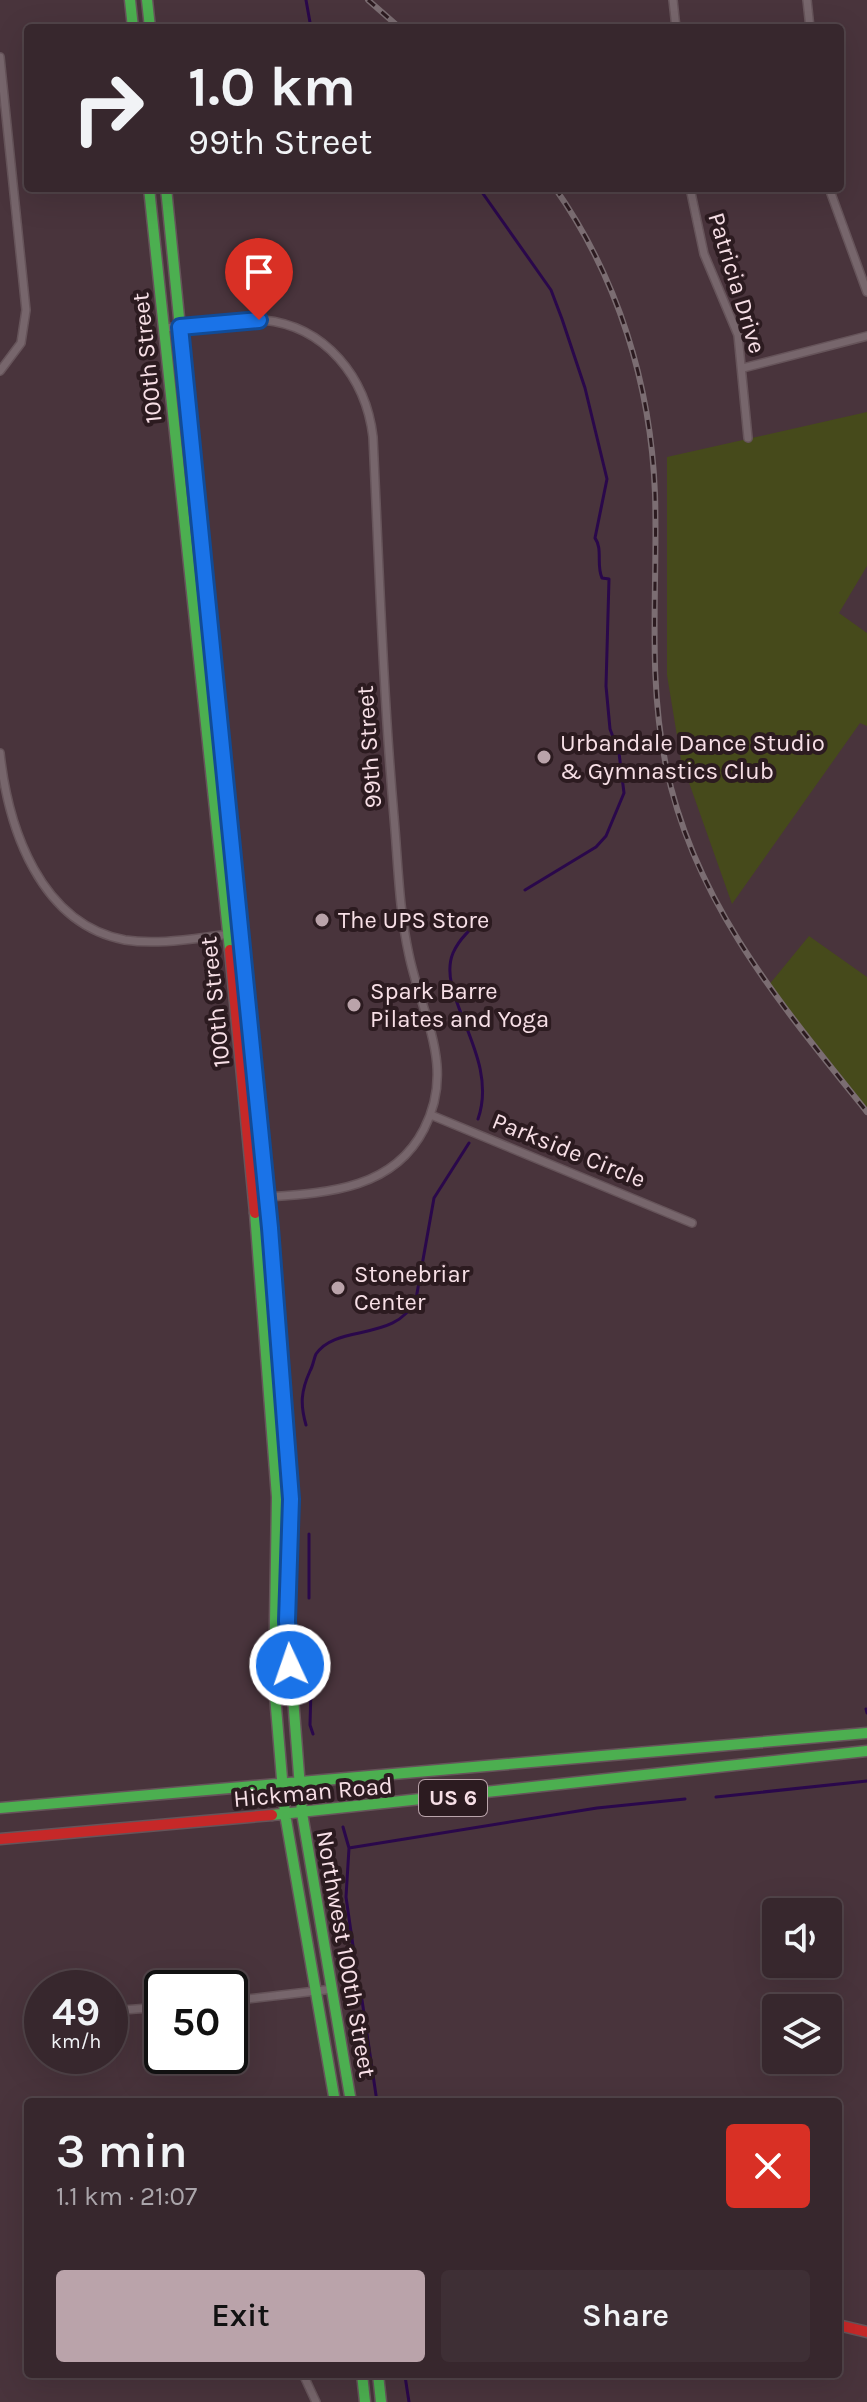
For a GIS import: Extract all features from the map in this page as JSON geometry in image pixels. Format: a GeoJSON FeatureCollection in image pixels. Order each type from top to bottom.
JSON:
{"type":"FeatureCollection","features":[{"type":"Feature","properties":{"kind":"main road"},"geometry":{"type":"LineString","coordinates":[[130,0],[133,24]]}},
{"type":"Feature","properties":{"kind":"main road"},"geometry":{"type":"LineString","coordinates":[[147,0],[150,24]]}},
{"type":"Feature","properties":{"kind":"main road","name":"100th Street"},"geometry":{"type":"LineString","coordinates":[[149,192],[229,934],[254,1198],[277,1497],[272,1619],[285,1814]]}},
{"type":"Feature","properties":{"kind":"main road","name":"100th Street"},"geometry":{"type":"LineString","coordinates":[[166,192],[267,1197],[291,1499],[287,1621],[302,1813]]}},
{"type":"Feature","properties":{"kind":"main road","name":"Hickman Road"},"geometry":{"type":"LineString","coordinates":[[0,1808],[867,1733]]}},
{"type":"Feature","properties":{"kind":"main road","name":"Hickman Road"},"geometry":{"type":"LineString","coordinates":[[0,1839],[302,1813],[867,1751]]}},
{"type":"Feature","properties":{"kind":"main road","name":"Northwest 100th Street"},"geometry":{"type":"LineString","coordinates":[[302,1813],[350,2098]]}},
{"type":"Feature","properties":{"kind":"main road","name":"Northwest 100th Street"},"geometry":{"type":"LineString","coordinates":[[285,1814],[334,2098]]}},
{"type":"Feature","properties":{"kind":"main road"},"geometry":{"type":"LineString","coordinates":[[842,2326],[867,2332]]}},
{"type":"Feature","properties":{"kind":"main road"},"geometry":{"type":"LineString","coordinates":[[362,2378],[365,2402]]}},
{"type":"Feature","properties":{"kind":"main road"},"geometry":{"type":"LineString","coordinates":[[378,2378],[381,2402]]}},
{"type":"Feature","properties":{"kind":"street"},"geometry":{"type":"LineString","coordinates":[[673,0],[676,24]]}},
{"type":"Feature","properties":{"kind":"street"},"geometry":{"type":"LineString","coordinates":[[807,0],[810,24]]}},
{"type":"Feature","properties":{"kind":"street"},"geometry":{"type":"LineString","coordinates":[[0,57],[26,310],[21,343],[0,371]]}},
{"type":"Feature","properties":{"kind":"street","name":"Patricia Drive"},"geometry":{"type":"LineString","coordinates":[[691,192],[704,254],[731,314],[743,368],[748,438]]}},
{"type":"Feature","properties":{"kind":"street"},"geometry":{"type":"LineString","coordinates":[[830,192],[867,292]]}},
{"type":"Feature","properties":{"kind":"street","name":"99th Street"},"geometry":{"type":"LineString","coordinates":[[163,328],[259,320],[302,331],[339,357],[367,402],[373,437],[387,735],[404,920],[413,973],[438,1051],[439,1084],[431,1115],[413,1146],[377,1177],[340,1190],[254,1198]]}},
{"type":"Feature","properties":{"kind":"street"},"geometry":{"type":"LineString","coordinates":[[743,368],[867,336]]}},
{"type":"Feature","properties":{"kind":"street"},"geometry":{"type":"LineString","coordinates":[[0,753],[12,820],[44,887],[67,912],[94,930],[125,940],[158,941],[242,933]]}},
{"type":"Feature","properties":{"kind":"street","name":"Parkside Circle"},"geometry":{"type":"LineString","coordinates":[[431,1115],[692,1223]]}},
{"type":"Feature","properties":{"kind":"street"},"geometry":{"type":"LineString","coordinates":[[248,1999],[333,1989]]}},
{"type":"Feature","properties":{"kind":"street"},"geometry":{"type":"LineString","coordinates":[[305,2378],[316,2402]]}},
{"type":"Feature","properties":{"kind":"green space"},"geometry":{"type":"Polygon","coordinates":[[[867,412],[867,566],[839,613],[867,633],[867,726],[860,723],[732,904],[681,760],[667,675],[667,457],[867,412]]]}},
{"type":"Feature","properties":{"kind":"green space"},"geometry":{"type":"Polygon","coordinates":[[[809,936],[867,977],[867,1112],[768,986],[809,936]]]}},
{"type":"Feature","properties":{"kind":"waterway"},"geometry":{"type":"LineString","coordinates":[[306,0],[310,24]]}},
{"type":"Feature","properties":{"kind":"waterway"},"geometry":{"type":"LineString","coordinates":[[482,192],[551,290],[585,388],[607,479],[595,538],[602,578],[609,579],[606,686],[610,729],[619,753],[624,793],[606,836],[596,847],[525,890]]}},
{"type":"Feature","properties":{"kind":"waterway"},"geometry":{"type":"LineString","coordinates":[[478,1119],[483,1096],[481,1073],[452,988],[450,970],[459,942],[486,916]]}},
{"type":"Feature","properties":{"kind":"waterway"},"geometry":{"type":"LineString","coordinates":[[306,1425],[303,1391],[316,1354],[338,1339],[395,1322],[407,1313],[416,1299],[434,1198],[469,1143]]}},
{"type":"Feature","properties":{"kind":"waterway"},"geometry":{"type":"LineString","coordinates":[[309,1534],[309,1598]]}},
{"type":"Feature","properties":{"kind":"waterway"},"geometry":{"type":"LineString","coordinates":[[312,1650],[310,1725],[313,1734]]}},
{"type":"Feature","properties":{"kind":"waterway"},"geometry":{"type":"LineString","coordinates":[[866,1709],[867,1713]]}},
{"type":"Feature","properties":{"kind":"waterway"},"geometry":{"type":"LineString","coordinates":[[716,1797],[867,1781]]}},
{"type":"Feature","properties":{"kind":"waterway"},"geometry":{"type":"LineString","coordinates":[[349,1848],[597,1808],[685,1799]]}},
{"type":"Feature","properties":{"kind":"waterway"},"geometry":{"type":"LineString","coordinates":[[343,1827],[349,1848],[346,1897],[356,1967]]}},
{"type":"Feature","properties":{"kind":"waterway"},"geometry":{"type":"LineString","coordinates":[[362,2000],[376,2098]]}},
{"type":"Feature","properties":{"kind":"waterway"},"geometry":{"type":"LineString","coordinates":[[405,2378],[409,2402]]}},
{"type":"Feature","properties":{"kind":"railway"},"geometry":{"type":"LineString","coordinates":[[368,0],[395,24]]}},
{"type":"Feature","properties":{"kind":"railway"},"geometry":{"type":"LineString","coordinates":[[558,192],[597,258],[613,296],[627,334],[647,413],[655,494],[657,698],[666,766],[679,816],[697,863],[745,951],[773,992],[867,1112]]}},
{"type":"Feature","properties":{"kind":"traffic: fast"},"geometry":{"type":"LineString","coordinates":[[130,0],[133,24]]}},
{"type":"Feature","properties":{"kind":"traffic: fast"},"geometry":{"type":"LineString","coordinates":[[147,0],[150,24]]}},
{"type":"Feature","properties":{"kind":"traffic: fast"},"geometry":{"type":"LineString","coordinates":[[149,192],[230,950]]}},
{"type":"Feature","properties":{"kind":"traffic: fast"},"geometry":{"type":"LineString","coordinates":[[166,192],[244,965]]}},
{"type":"Feature","properties":{"kind":"traffic: fast"},"geometry":{"type":"LineString","coordinates":[[255,1213],[277,1497],[274,1684],[285,1814],[334,2098]]}},
{"type":"Feature","properties":{"kind":"traffic: fast"},"geometry":{"type":"LineString","coordinates":[[270,1230],[291,1499],[287,1621],[302,1813],[350,2098]]}},
{"type":"Feature","properties":{"kind":"traffic: fast"},"geometry":{"type":"LineString","coordinates":[[0,1808],[867,1733]]}},
{"type":"Feature","properties":{"kind":"traffic: fast"},"geometry":{"type":"LineString","coordinates":[[272,1815],[867,1751]]}},
{"type":"Feature","properties":{"kind":"traffic: fast"},"geometry":{"type":"LineString","coordinates":[[362,2378],[365,2402]]}},
{"type":"Feature","properties":{"kind":"traffic: fast"},"geometry":{"type":"LineString","coordinates":[[378,2378],[381,2402]]}},
{"type":"Feature","properties":{"kind":"traffic: jam"},"geometry":{"type":"LineString","coordinates":[[230,950],[255,1213]]}},
{"type":"Feature","properties":{"kind":"traffic: jam"},"geometry":{"type":"LineString","coordinates":[[244,965],[270,1230]]}},
{"type":"Feature","properties":{"kind":"traffic: jam"},"geometry":{"type":"LineString","coordinates":[[0,1839],[272,1815]]}},
{"type":"Feature","properties":{"kind":"traffic: jam"},"geometry":{"type":"LineString","coordinates":[[842,2326],[867,2332]]}},
{"type":"Feature","properties":{"kind":"place","name":"Urbandale Dance Studio & Gymnastics Club"},"geometry":{"type":"Point","coordinates":[544,757]}},
{"type":"Feature","properties":{"kind":"place","name":"The UPS Store"},"geometry":{"type":"Point","coordinates":[322,920]}},
{"type":"Feature","properties":{"kind":"place","name":"Spark Barre Pilates and Yoga"},"geometry":{"type":"Point","coordinates":[354,1005]}},
{"type":"Feature","properties":{"kind":"place","name":"Stonebriar Center"},"geometry":{"type":"Point","coordinates":[338,1288]}},
{"type":"Feature","properties":{"kind":"route"},"geometry":{"type":"LineString","coordinates":[[259,320],[180,327],[270,1228],[291,1499],[287,1568],[290,1665]]}}]}
